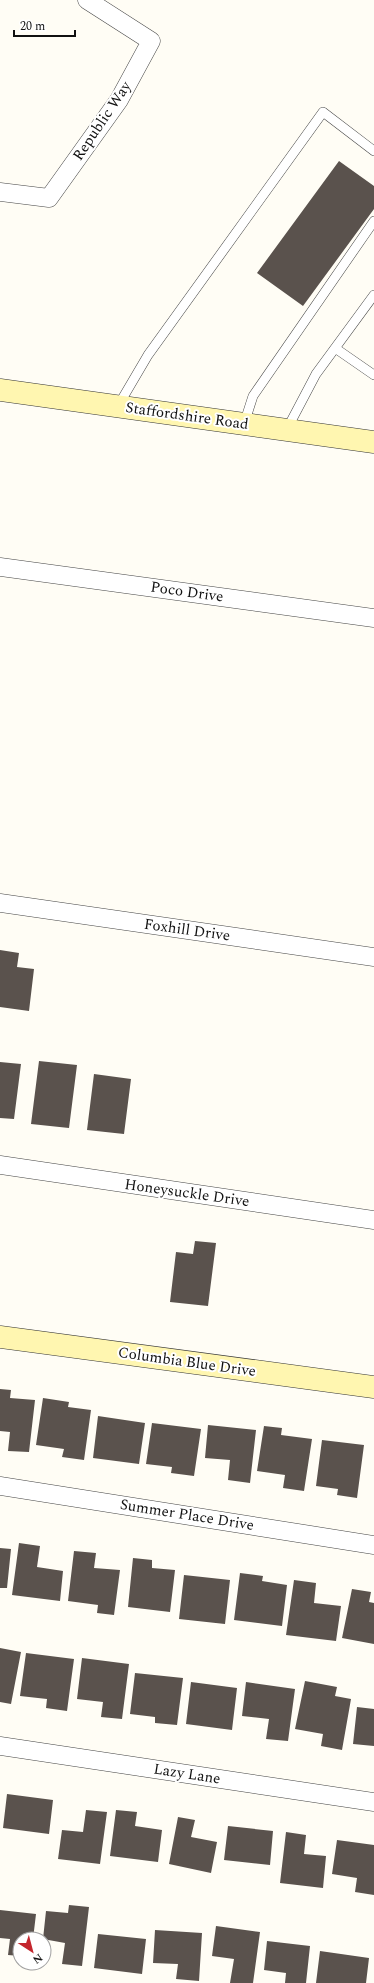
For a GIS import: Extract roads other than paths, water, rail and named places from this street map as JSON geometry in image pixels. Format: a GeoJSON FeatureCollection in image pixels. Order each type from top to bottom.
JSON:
{"type":"FeatureCollection","features":[{"type":"Feature","properties":{"kind":"main road","name":"Staffordshire Road"},"geometry":{"type":"LineString","coordinates":[[0,390],[374,442]]}},
{"type":"Feature","properties":{"kind":"main road","name":"Columbia Blue Drive"},"geometry":{"type":"LineString","coordinates":[[0,1337],[374,1387]]}},
{"type":"Feature","properties":{"kind":"street","name":"Republic Way"},"geometry":{"type":"LineString","coordinates":[[0,192],[49,198],[119,100],[151,41],[87,0]]}},
{"type":"Feature","properties":{"kind":"street","name":"Poco Drive"},"geometry":{"type":"LineString","coordinates":[[0,567],[374,618]]}},
{"type":"Feature","properties":{"kind":"street","name":"Foxhill Drive"},"geometry":{"type":"LineString","coordinates":[[0,903],[374,957]]}},
{"type":"Feature","properties":{"kind":"street","name":"Honeysuckle Drive"},"geometry":{"type":"LineString","coordinates":[[0,1165],[374,1220]]}},
{"type":"Feature","properties":{"kind":"street","name":"Summer Place Drive"},"geometry":{"type":"LineString","coordinates":[[0,1486],[374,1545]]}},
{"type":"Feature","properties":{"kind":"street","name":"Lazy Lane"},"geometry":{"type":"LineString","coordinates":[[0,1746],[374,1802]]}},
{"type":"Feature","properties":{"kind":"lane"},"geometry":{"type":"LineString","coordinates":[[118,406],[148,355],[323,112],[374,151]]}},
{"type":"Feature","properties":{"kind":"lane"},"geometry":{"type":"LineString","coordinates":[[244,424],[253,396],[374,221]]}},
{"type":"Feature","properties":{"kind":"lane"},"geometry":{"type":"LineString","coordinates":[[287,429],[316,374],[374,295]]}},
{"type":"Feature","properties":{"kind":"lane"},"geometry":{"type":"LineString","coordinates":[[335,348],[374,375]]}}]}
